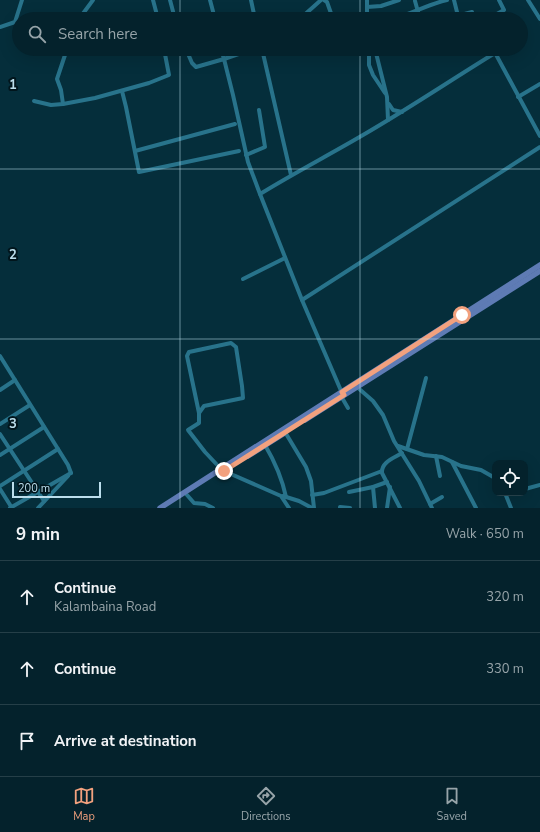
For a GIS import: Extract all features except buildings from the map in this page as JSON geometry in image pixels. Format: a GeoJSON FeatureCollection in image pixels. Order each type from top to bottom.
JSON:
{"type":"FeatureCollection","features":[{"type":"Feature","properties":{"kind":"main road"},"geometry":{"type":"LineString","coordinates":[[166,508],[222,470],[266,445],[540,265]]}},
{"type":"Feature","properties":{"kind":"main road"},"geometry":{"type":"LineString","coordinates":[[160,508],[342,394],[357,387],[540,271]]}},
{"type":"Feature","properties":{"kind":"street"},"geometry":{"type":"LineString","coordinates":[[18,12],[22,0]]}},
{"type":"Feature","properties":{"kind":"street"},"geometry":{"type":"LineString","coordinates":[[84,12],[93,0]]}},
{"type":"Feature","properties":{"kind":"street"},"geometry":{"type":"LineString","coordinates":[[153,0],[156,12]]}},
{"type":"Feature","properties":{"kind":"street"},"geometry":{"type":"LineString","coordinates":[[170,0],[173,12]]}},
{"type":"Feature","properties":{"kind":"street"},"geometry":{"type":"LineString","coordinates":[[210,0],[213,12]]}},
{"type":"Feature","properties":{"kind":"street"},"geometry":{"type":"LineString","coordinates":[[251,0],[254,12]]}},
{"type":"Feature","properties":{"kind":"street"},"geometry":{"type":"LineString","coordinates":[[308,12],[321,0]]}},
{"type":"Feature","properties":{"kind":"street"},"geometry":{"type":"LineString","coordinates":[[324,0],[327,2],[331,12]]}},
{"type":"Feature","properties":{"kind":"street"},"geometry":{"type":"LineString","coordinates":[[367,0],[367,12]]}},
{"type":"Feature","properties":{"kind":"street"},"geometry":{"type":"LineString","coordinates":[[367,8],[381,6],[399,0]]}},
{"type":"Feature","properties":{"kind":"street"},"geometry":{"type":"LineString","coordinates":[[415,12],[432,2],[447,0]]}},
{"type":"Feature","properties":{"kind":"street"},"geometry":{"type":"LineString","coordinates":[[454,0],[457,12]]}},
{"type":"Feature","properties":{"kind":"street"},"geometry":{"type":"LineString","coordinates":[[499,0],[504,10],[500,12]]}},
{"type":"Feature","properties":{"kind":"street"},"geometry":{"type":"LineString","coordinates":[[528,0],[540,19]]}},
{"type":"Feature","properties":{"kind":"street"},"geometry":{"type":"LineString","coordinates":[[415,1],[418,11]]}},
{"type":"Feature","properties":{"kind":"street"},"geometry":{"type":"LineString","coordinates":[[0,27],[12,23]]}},
{"type":"Feature","properties":{"kind":"street"},"geometry":{"type":"LineString","coordinates":[[63,104],[61,90],[57,79],[65,56]]}},
{"type":"Feature","properties":{"kind":"street"},"geometry":{"type":"LineString","coordinates":[[34,101],[51,105],[63,104],[122,91],[149,83],[169,75],[165,56]]}},
{"type":"Feature","properties":{"kind":"street"},"geometry":{"type":"LineString","coordinates":[[189,56],[192,63],[196,67],[233,56]]}},
{"type":"Feature","properties":{"kind":"street"},"geometry":{"type":"LineString","coordinates":[[223,56],[246,155],[285,258],[348,408]]}},
{"type":"Feature","properties":{"kind":"street"},"geometry":{"type":"LineString","coordinates":[[264,56],[291,175]]}},
{"type":"Feature","properties":{"kind":"street"},"geometry":{"type":"LineString","coordinates":[[368,56],[369,65],[373,75],[387,95]]}},
{"type":"Feature","properties":{"kind":"street"},"geometry":{"type":"LineString","coordinates":[[377,56],[387,95],[388,120]]}},
{"type":"Feature","properties":{"kind":"street"},"geometry":{"type":"LineString","coordinates":[[260,194],[403,112],[487,56]]}},
{"type":"Feature","properties":{"kind":"street"},"geometry":{"type":"LineString","coordinates":[[497,56],[540,136]]}},
{"type":"Feature","properties":{"kind":"street"},"geometry":{"type":"LineString","coordinates":[[518,96],[540,84]]}},
{"type":"Feature","properties":{"kind":"street"},"geometry":{"type":"LineString","coordinates":[[122,91],[139,172],[238,150]]}},
{"type":"Feature","properties":{"kind":"street"},"geometry":{"type":"LineString","coordinates":[[388,102],[393,110],[403,112]]}},
{"type":"Feature","properties":{"kind":"street"},"geometry":{"type":"LineString","coordinates":[[246,155],[265,147],[259,110]]}},
{"type":"Feature","properties":{"kind":"street"},"geometry":{"type":"LineString","coordinates":[[135,151],[235,124]]}},
{"type":"Feature","properties":{"kind":"street"},"geometry":{"type":"LineString","coordinates":[[302,300],[540,147]]}},
{"type":"Feature","properties":{"kind":"street"},"geometry":{"type":"LineString","coordinates":[[243,279],[285,258]]}},
{"type":"Feature","properties":{"kind":"street"},"geometry":{"type":"LineString","coordinates":[[199,413],[204,406],[242,398],[242,386],[236,347],[231,343],[189,352],[187,356],[199,413],[199,423],[188,430],[205,452],[222,470],[281,496],[300,501],[313,508]]}},
{"type":"Feature","properties":{"kind":"street"},"geometry":{"type":"LineString","coordinates":[[0,358],[68,465],[71,473]]}},
{"type":"Feature","properties":{"kind":"street"},"geometry":{"type":"LineString","coordinates":[[407,449],[426,378]]}},
{"type":"Feature","properties":{"kind":"street"},"geometry":{"type":"LineString","coordinates":[[0,390],[15,380]]}},
{"type":"Feature","properties":{"kind":"street"},"geometry":{"type":"LineString","coordinates":[[357,387],[368,396],[378,408],[397,446],[419,481],[431,506],[442,497]]}},
{"type":"Feature","properties":{"kind":"street"},"geometry":{"type":"LineString","coordinates":[[0,424],[30,405]]}},
{"type":"Feature","properties":{"kind":"street"},"geometry":{"type":"LineString","coordinates":[[0,455],[44,427]]}},
{"type":"Feature","properties":{"kind":"street"},"geometry":{"type":"LineString","coordinates":[[285,432],[306,467],[311,481],[313,508]]}},
{"type":"Feature","properties":{"kind":"street"},"geometry":{"type":"LineString","coordinates":[[0,434],[44,501]]}},
{"type":"Feature","properties":{"kind":"street"},"geometry":{"type":"LineString","coordinates":[[266,445],[276,463],[286,497]]}},
{"type":"Feature","properties":{"kind":"street"},"geometry":{"type":"LineString","coordinates":[[397,446],[424,455],[442,457],[461,466],[481,470],[492,476]]}},
{"type":"Feature","properties":{"kind":"street"},"geometry":{"type":"LineString","coordinates":[[58,449],[0,487],[11,508],[71,473]]}},
{"type":"Feature","properties":{"kind":"street"},"geometry":{"type":"LineString","coordinates":[[400,508],[382,471],[385,463],[402,453]]}},
{"type":"Feature","properties":{"kind":"street"},"geometry":{"type":"LineString","coordinates":[[436,456],[440,476]]}},
{"type":"Feature","properties":{"kind":"street"},"geometry":{"type":"LineString","coordinates":[[452,462],[476,508]]}},
{"type":"Feature","properties":{"kind":"street"},"geometry":{"type":"LineString","coordinates":[[312,495],[324,493],[382,471]]}},
{"type":"Feature","properties":{"kind":"street"},"geometry":{"type":"LineString","coordinates":[[38,508],[71,473]]}},
{"type":"Feature","properties":{"kind":"street"},"geometry":{"type":"LineString","coordinates":[[349,492],[373,487],[387,482]]}},
{"type":"Feature","properties":{"kind":"street"},"geometry":{"type":"LineString","coordinates":[[528,488],[540,485]]}},
{"type":"Feature","properties":{"kind":"street"},"geometry":{"type":"LineString","coordinates":[[373,487],[374,508]]}},
{"type":"Feature","properties":{"kind":"street"},"geometry":{"type":"LineString","coordinates":[[387,508],[390,487]]}},
{"type":"Feature","properties":{"kind":"street"},"geometry":{"type":"LineString","coordinates":[[187,495],[194,503],[205,504],[213,508]]}},
{"type":"Feature","properties":{"kind":"street"},"geometry":{"type":"LineString","coordinates":[[281,496],[289,508]]}},
{"type":"Feature","properties":{"kind":"street"},"geometry":{"type":"LineString","coordinates":[[505,496],[511,508]]}},
{"type":"Feature","properties":{"kind":"street"},"geometry":{"type":"LineString","coordinates":[[340,507],[350,508]]}},
{"type":"Feature","properties":{"kind":"route"},"geometry":{"type":"LineString","coordinates":[[224,471],[344,395],[342,392],[462,315]]}}]}
